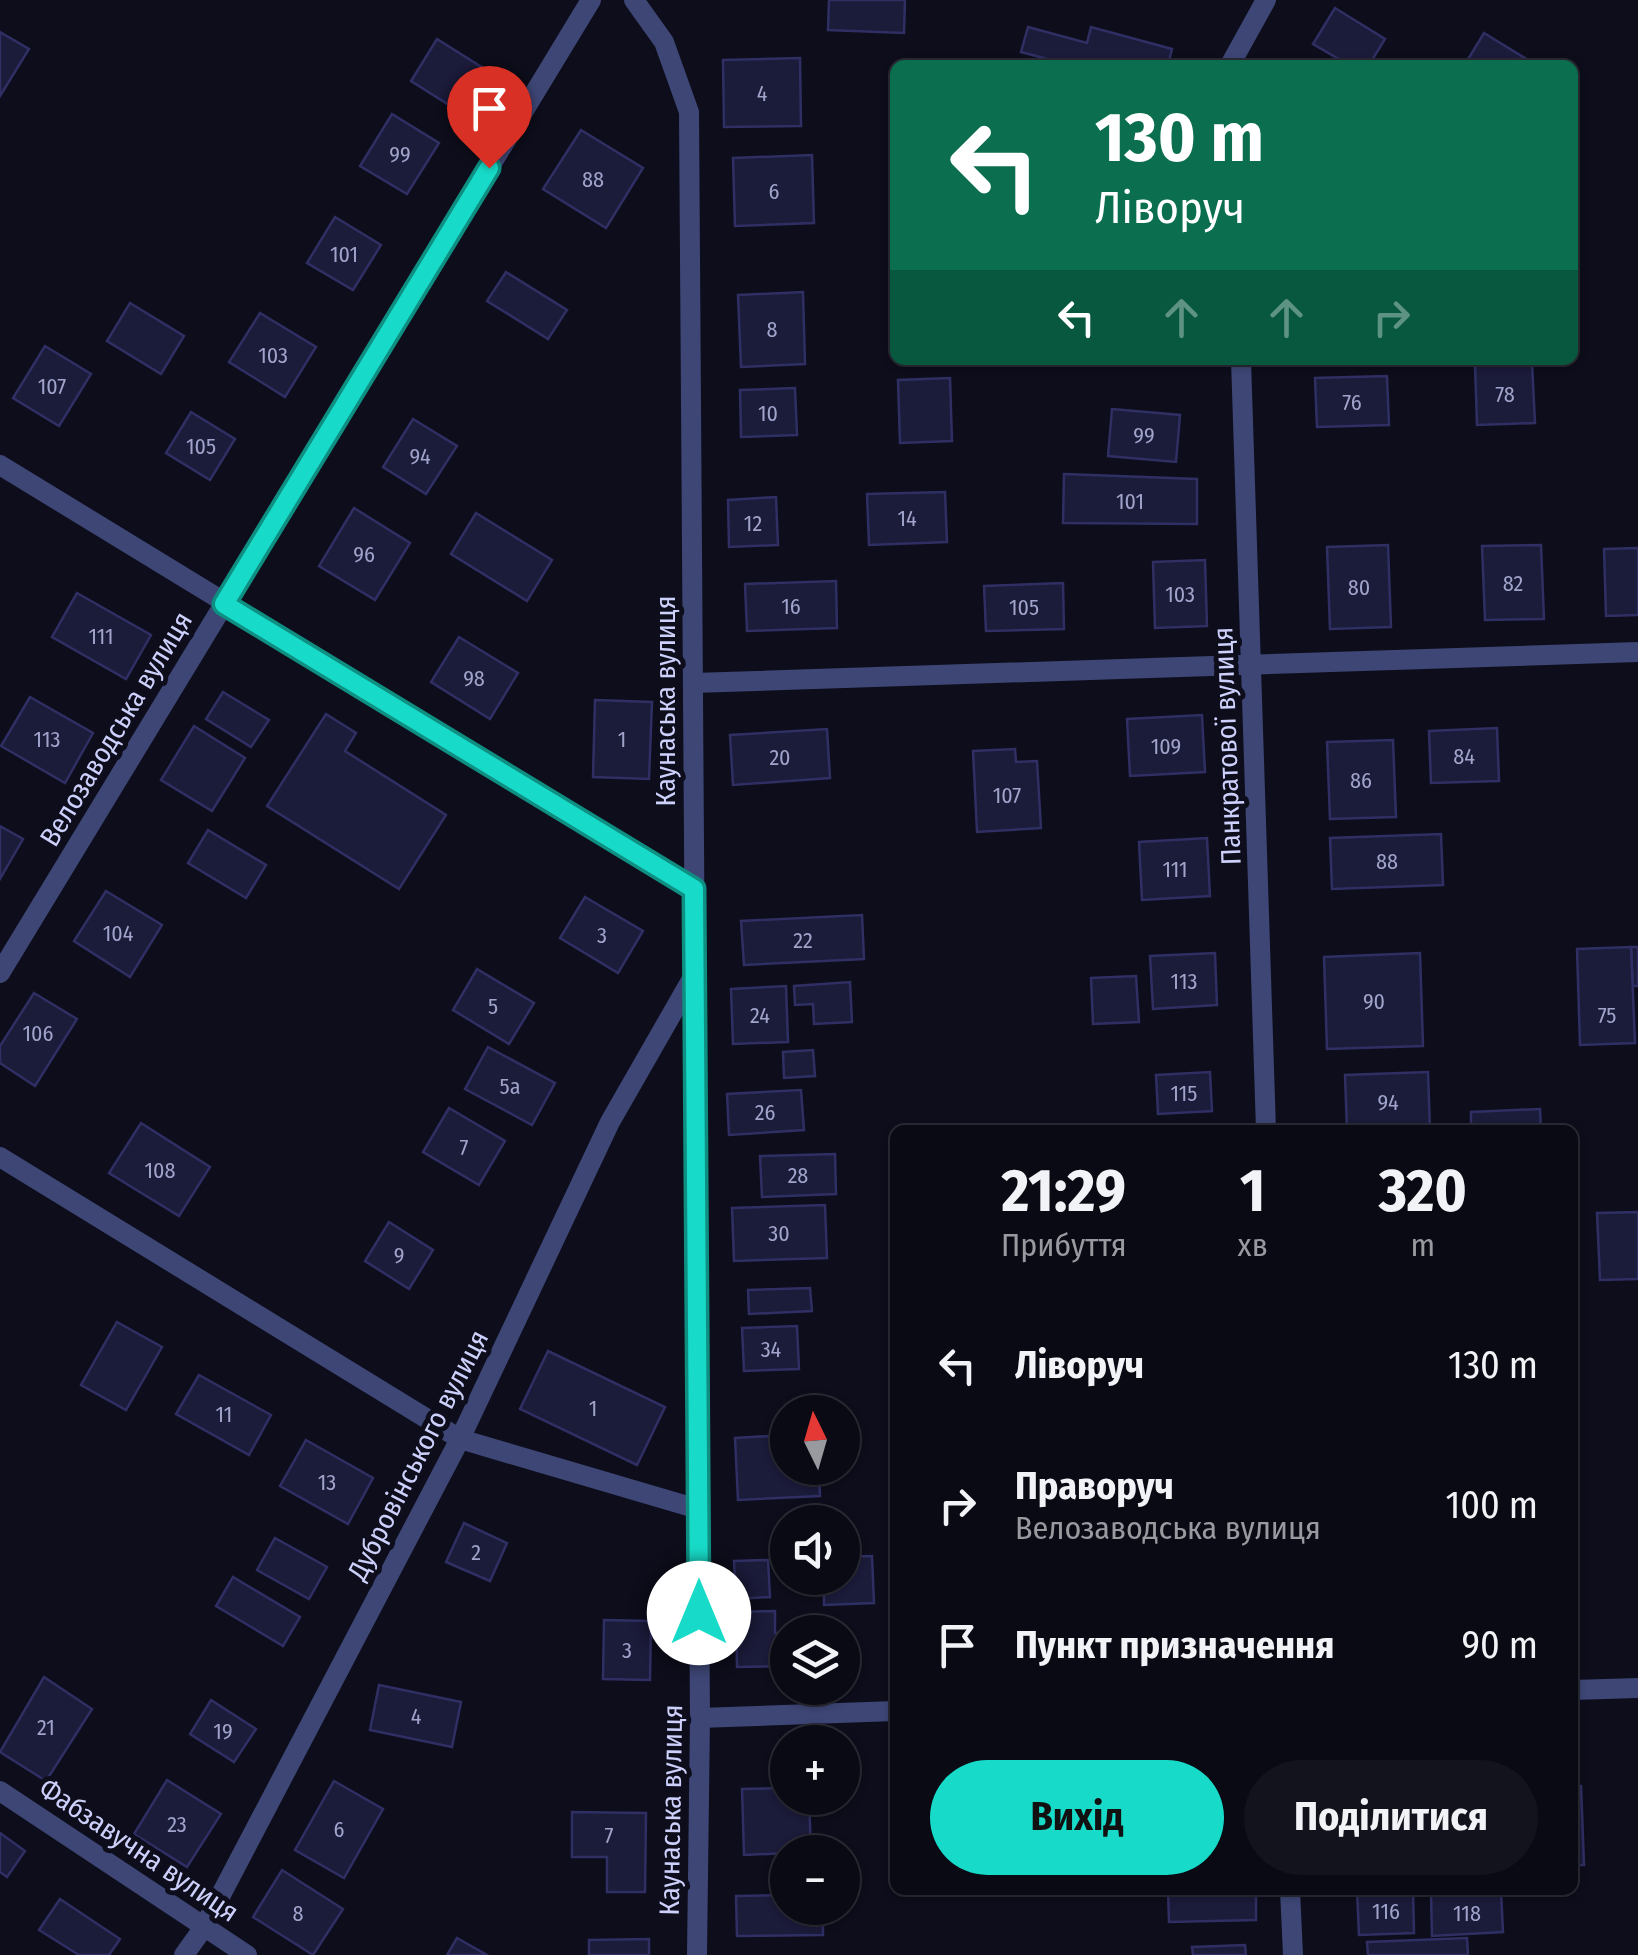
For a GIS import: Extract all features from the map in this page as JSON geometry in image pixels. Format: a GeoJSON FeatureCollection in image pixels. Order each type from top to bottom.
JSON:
{"type":"FeatureCollection","features":[{"type":"Feature","properties":{"kind":"street","name":"Велозаводська вулиця"},"geometry":{"type":"LineString","coordinates":[[0,974],[591,0]]}},
{"type":"Feature","properties":{"kind":"street","name":"Каунаська вулиця"},"geometry":{"type":"LineString","coordinates":[[634,0],[664,42],[688,112],[700,1718],[697,1955]]}},
{"type":"Feature","properties":{"kind":"street"},"geometry":{"type":"LineString","coordinates":[[1233,60],[1266,0]]}},
{"type":"Feature","properties":{"kind":"street","name":"Панкратової вулиця"},"geometry":{"type":"LineString","coordinates":[[1241,365],[1266,1125]]}},
{"type":"Feature","properties":{"kind":"street"},"geometry":{"type":"LineString","coordinates":[[0,465],[694,889]]}},
{"type":"Feature","properties":{"kind":"street"},"geometry":{"type":"LineString","coordinates":[[692,683],[1638,652]]}},
{"type":"Feature","properties":{"kind":"street","name":"Дубровінського вулиця"},"geometry":{"type":"LineString","coordinates":[[184,1955],[204,1927],[460,1439],[610,1122],[694,976]]}},
{"type":"Feature","properties":{"kind":"street"},"geometry":{"type":"LineString","coordinates":[[0,1157],[460,1439],[698,1509]]}},
{"type":"Feature","properties":{"kind":"street"},"geometry":{"type":"LineString","coordinates":[[1578,1690],[1638,1688]]}},
{"type":"Feature","properties":{"kind":"street"},"geometry":{"type":"LineString","coordinates":[[700,1718],[890,1711]]}},
{"type":"Feature","properties":{"kind":"street","name":"Фабзавучна вулиця"},"geometry":{"type":"LineString","coordinates":[[0,1791],[247,1955]]}},
{"type":"Feature","properties":{"kind":"street"},"geometry":{"type":"LineString","coordinates":[[1290,1895],[1293,1955]]}},
{"type":"Feature","properties":{"kind":"building"},"geometry":{"type":"Polygon","coordinates":[[[829,0],[905,0],[904,33],[828,30],[829,0]]]}},
{"type":"Feature","properties":{"kind":"building"},"geometry":{"type":"Polygon","coordinates":[[[1335,8],[1385,39],[1372,60],[1340,60],[1313,44],[1335,8]]]}},
{"type":"Feature","properties":{"kind":"building"},"geometry":{"type":"Polygon","coordinates":[[[1028,27],[1087,43],[1091,27],[1172,49],[1169,60],[1051,60],[1021,52],[1028,27]]]}},
{"type":"Feature","properties":{"kind":"building"},"geometry":{"type":"Polygon","coordinates":[[[0,32],[29,49],[0,96],[0,32]]]}},
{"type":"Feature","properties":{"kind":"building"},"geometry":{"type":"Polygon","coordinates":[[[1484,33],[1528,60],[1468,60],[1484,33]]]}},
{"type":"Feature","properties":{"kind":"building"},"geometry":{"type":"Polygon","coordinates":[[[437,39],[483,68],[457,110],[411,81],[437,39]]]}},
{"type":"Feature","properties":{"kind":"building"},"geometry":{"type":"Polygon","coordinates":[[[800,58],[801,126],[724,127],[723,60],[800,58]]]}},
{"type":"Feature","properties":{"kind":"building"},"geometry":{"type":"Polygon","coordinates":[[[392,114],[439,143],[407,194],[360,166],[392,114]]]}},
{"type":"Feature","properties":{"kind":"building"},"geometry":{"type":"Polygon","coordinates":[[[581,130],[643,168],[606,228],[543,189],[581,130]]]}},
{"type":"Feature","properties":{"kind":"building"},"geometry":{"type":"Polygon","coordinates":[[[812,155],[814,223],[735,226],[733,158],[812,155]]]}},
{"type":"Feature","properties":{"kind":"building"},"geometry":{"type":"Polygon","coordinates":[[[335,217],[381,245],[353,290],[307,263],[335,217]]]}},
{"type":"Feature","properties":{"kind":"building"},"geometry":{"type":"Polygon","coordinates":[[[506,272],[567,310],[548,339],[487,301],[506,272]]]}},
{"type":"Feature","properties":{"kind":"building"},"geometry":{"type":"Polygon","coordinates":[[[803,292],[805,364],[741,367],[738,295],[803,292]]]}},
{"type":"Feature","properties":{"kind":"building"},"geometry":{"type":"Polygon","coordinates":[[[130,303],[184,336],[161,374],[107,341],[130,303]]]}},
{"type":"Feature","properties":{"kind":"building"},"geometry":{"type":"Polygon","coordinates":[[[260,313],[316,347],[285,397],[229,362],[260,313]]]}},
{"type":"Feature","properties":{"kind":"building"},"geometry":{"type":"Polygon","coordinates":[[[45,346],[91,374],[59,426],[13,398],[45,346]]]}},
{"type":"Feature","properties":{"kind":"building"},"geometry":{"type":"Polygon","coordinates":[[[1475,365],[1532,365],[1535,423],[1477,425],[1475,365]]]}},
{"type":"Feature","properties":{"kind":"building"},"geometry":{"type":"Polygon","coordinates":[[[1387,376],[1389,425],[1317,427],[1315,378],[1387,376]]]}},
{"type":"Feature","properties":{"kind":"building"},"geometry":{"type":"Polygon","coordinates":[[[950,378],[952,441],[900,443],[898,380],[950,378]]]}},
{"type":"Feature","properties":{"kind":"building"},"geometry":{"type":"Polygon","coordinates":[[[795,388],[797,435],[741,437],[740,390],[795,388]]]}},
{"type":"Feature","properties":{"kind":"building"},"geometry":{"type":"Polygon","coordinates":[[[1112,409],[1180,415],[1176,462],[1108,456],[1112,409]]]}},
{"type":"Feature","properties":{"kind":"building"},"geometry":{"type":"Polygon","coordinates":[[[191,412],[235,439],[210,480],[166,453],[191,412]]]}},
{"type":"Feature","properties":{"kind":"building"},"geometry":{"type":"Polygon","coordinates":[[[413,419],[457,446],[426,494],[383,467],[413,419]]]}},
{"type":"Feature","properties":{"kind":"building"},"geometry":{"type":"Polygon","coordinates":[[[1064,474],[1197,479],[1197,524],[1063,523],[1064,474]]]}},
{"type":"Feature","properties":{"kind":"building"},"geometry":{"type":"Polygon","coordinates":[[[945,492],[947,542],[869,545],[867,494],[945,492]]]}},
{"type":"Feature","properties":{"kind":"building"},"geometry":{"type":"Polygon","coordinates":[[[776,497],[778,545],[729,547],[728,500],[776,497]]]}},
{"type":"Feature","properties":{"kind":"building"},"geometry":{"type":"Polygon","coordinates":[[[354,508],[410,543],[375,600],[319,566],[354,508]]]}},
{"type":"Feature","properties":{"kind":"building"},"geometry":{"type":"Polygon","coordinates":[[[476,513],[552,560],[527,601],[451,554],[476,513]]]}},
{"type":"Feature","properties":{"kind":"building"},"geometry":{"type":"Polygon","coordinates":[[[1388,545],[1391,627],[1330,629],[1327,547],[1388,545]]]}},
{"type":"Feature","properties":{"kind":"building"},"geometry":{"type":"Polygon","coordinates":[[[1541,545],[1544,619],[1485,620],[1482,546],[1541,545]]]}},
{"type":"Feature","properties":{"kind":"building"},"geometry":{"type":"Polygon","coordinates":[[[1638,548],[1638,615],[1606,616],[1604,549],[1638,548]]]}},
{"type":"Feature","properties":{"kind":"building"},"geometry":{"type":"Polygon","coordinates":[[[1205,560],[1207,626],[1155,628],[1153,562],[1205,560]]]}},
{"type":"Feature","properties":{"kind":"building"},"geometry":{"type":"Polygon","coordinates":[[[836,581],[837,628],[747,631],[745,584],[836,581]]]}},
{"type":"Feature","properties":{"kind":"building"},"geometry":{"type":"Polygon","coordinates":[[[1063,583],[1064,629],[986,631],[984,586],[1063,583]]]}},
{"type":"Feature","properties":{"kind":"building"},"geometry":{"type":"Polygon","coordinates":[[[77,593],[151,635],[126,679],[52,637],[77,593]]]}},
{"type":"Feature","properties":{"kind":"building"},"geometry":{"type":"Polygon","coordinates":[[[459,637],[518,673],[490,719],[431,682],[459,637]]]}},
{"type":"Feature","properties":{"kind":"building"},"geometry":{"type":"Polygon","coordinates":[[[223,692],[269,720],[251,747],[206,719],[223,692]]]}},
{"type":"Feature","properties":{"kind":"building"},"geometry":{"type":"Polygon","coordinates":[[[30,697],[93,733],[65,783],[1,746],[30,697]]]}},
{"type":"Feature","properties":{"kind":"building"},"geometry":{"type":"Polygon","coordinates":[[[595,700],[652,702],[649,779],[593,777],[595,700]]]}},
{"type":"Feature","properties":{"kind":"building"},"geometry":{"type":"Polygon","coordinates":[[[326,714],[356,733],[345,751],[446,815],[399,889],[267,806],[326,714]]]}},
{"type":"Feature","properties":{"kind":"building"},"geometry":{"type":"Polygon","coordinates":[[[1202,715],[1205,772],[1130,776],[1127,719],[1202,715]]]}},
{"type":"Feature","properties":{"kind":"building"},"geometry":{"type":"Polygon","coordinates":[[[194,726],[245,758],[212,811],[161,780],[194,726]]]}},
{"type":"Feature","properties":{"kind":"building"},"geometry":{"type":"Polygon","coordinates":[[[1497,728],[1499,781],[1431,783],[1429,731],[1497,728]]]}},
{"type":"Feature","properties":{"kind":"building"},"geometry":{"type":"Polygon","coordinates":[[[827,729],[830,778],[733,785],[730,735],[827,729]]]}},
{"type":"Feature","properties":{"kind":"building"},"geometry":{"type":"Polygon","coordinates":[[[1393,740],[1396,817],[1330,819],[1327,742],[1393,740]]]}},
{"type":"Feature","properties":{"kind":"building"},"geometry":{"type":"Polygon","coordinates":[[[1015,749],[1016,762],[1037,761],[1041,828],[977,832],[973,751],[1015,749]]]}},
{"type":"Feature","properties":{"kind":"building"},"geometry":{"type":"Polygon","coordinates":[[[0,826],[23,839],[0,879],[0,826]]]}},
{"type":"Feature","properties":{"kind":"building"},"geometry":{"type":"Polygon","coordinates":[[[208,830],[266,865],[246,898],[188,863],[208,830]]]}},
{"type":"Feature","properties":{"kind":"building"},"geometry":{"type":"Polygon","coordinates":[[[1441,834],[1443,885],[1332,889],[1330,838],[1441,834]]]}},
{"type":"Feature","properties":{"kind":"building"},"geometry":{"type":"Polygon","coordinates":[[[1207,838],[1210,896],[1142,900],[1139,842],[1207,838]]]}},
{"type":"Feature","properties":{"kind":"building"},"geometry":{"type":"Polygon","coordinates":[[[106,891],[162,925],[130,977],[74,941],[106,891]]]}},
{"type":"Feature","properties":{"kind":"building"},"geometry":{"type":"Polygon","coordinates":[[[585,897],[643,931],[618,973],[560,938],[585,897]]]}},
{"type":"Feature","properties":{"kind":"building"},"geometry":{"type":"Polygon","coordinates":[[[862,915],[864,959],[744,965],[741,921],[862,915]]]}},
{"type":"Feature","properties":{"kind":"building"},"geometry":{"type":"Polygon","coordinates":[[[1631,947],[1638,947],[1638,986],[1633,986],[1631,947]]]}},
{"type":"Feature","properties":{"kind":"building"},"geometry":{"type":"Polygon","coordinates":[[[1631,947],[1635,1043],[1580,1045],[1577,949],[1631,947]]]}},
{"type":"Feature","properties":{"kind":"building"},"geometry":{"type":"Polygon","coordinates":[[[1215,953],[1217,1005],[1153,1009],[1150,956],[1215,953]]]}},
{"type":"Feature","properties":{"kind":"building"},"geometry":{"type":"Polygon","coordinates":[[[1420,953],[1423,1046],[1327,1049],[1324,957],[1420,953]]]}},
{"type":"Feature","properties":{"kind":"building"},"geometry":{"type":"Polygon","coordinates":[[[477,969],[534,1003],[509,1044],[453,1010],[477,969]]]}},
{"type":"Feature","properties":{"kind":"building"},"geometry":{"type":"Polygon","coordinates":[[[1136,976],[1139,1022],[1093,1024],[1091,978],[1136,976]]]}},
{"type":"Feature","properties":{"kind":"building"},"geometry":{"type":"Polygon","coordinates":[[[850,982],[852,1022],[814,1024],[813,1004],[795,1005],[794,986],[850,982]]]}},
{"type":"Feature","properties":{"kind":"building"},"geometry":{"type":"Polygon","coordinates":[[[786,986],[788,1042],[733,1044],[731,989],[786,986]]]}},
{"type":"Feature","properties":{"kind":"building"},"geometry":{"type":"Polygon","coordinates":[[[34,993],[77,1019],[35,1086],[0,1063],[0,1046],[34,993]]]}},
{"type":"Feature","properties":{"kind":"building"},"geometry":{"type":"Polygon","coordinates":[[[488,1047],[555,1083],[532,1125],[465,1089],[488,1047]]]}},
{"type":"Feature","properties":{"kind":"building"},"geometry":{"type":"Polygon","coordinates":[[[813,1050],[815,1076],[784,1078],[783,1052],[813,1050]]]}},
{"type":"Feature","properties":{"kind":"building"},"geometry":{"type":"Polygon","coordinates":[[[1210,1072],[1212,1111],[1158,1114],[1156,1075],[1210,1072]]]}},
{"type":"Feature","properties":{"kind":"building"},"geometry":{"type":"Polygon","coordinates":[[[1428,1072],[1430,1125],[1347,1125],[1345,1075],[1428,1072]]]}},
{"type":"Feature","properties":{"kind":"building"},"geometry":{"type":"Polygon","coordinates":[[[801,1090],[804,1130],[729,1135],[727,1094],[801,1090]]]}},
{"type":"Feature","properties":{"kind":"building"},"geometry":{"type":"Polygon","coordinates":[[[449,1108],[505,1141],[479,1185],[423,1152],[449,1108]]]}},
{"type":"Feature","properties":{"kind":"building"},"geometry":{"type":"Polygon","coordinates":[[[1540,1109],[1541,1125],[1471,1125],[1471,1112],[1540,1109]]]}},
{"type":"Feature","properties":{"kind":"building"},"geometry":{"type":"Polygon","coordinates":[[[141,1123],[210,1167],[179,1216],[109,1173],[141,1123]]]}},
{"type":"Feature","properties":{"kind":"building"},"geometry":{"type":"Polygon","coordinates":[[[835,1154],[836,1194],[762,1197],[760,1156],[835,1154]]]}},
{"type":"Feature","properties":{"kind":"building"},"geometry":{"type":"Polygon","coordinates":[[[825,1205],[827,1258],[734,1261],[732,1208],[825,1205]]]}},
{"type":"Feature","properties":{"kind":"building"},"geometry":{"type":"Polygon","coordinates":[[[1638,1212],[1638,1279],[1600,1280],[1597,1213],[1638,1212]]]}},
{"type":"Feature","properties":{"kind":"building"},"geometry":{"type":"Polygon","coordinates":[[[389,1222],[433,1250],[409,1289],[365,1261],[389,1222]]]}},
{"type":"Feature","properties":{"kind":"building"},"geometry":{"type":"Polygon","coordinates":[[[810,1288],[812,1311],[749,1314],[748,1290],[810,1288]]]}},
{"type":"Feature","properties":{"kind":"building"},"geometry":{"type":"Polygon","coordinates":[[[117,1322],[162,1347],[126,1410],[81,1385],[117,1322]]]}},
{"type":"Feature","properties":{"kind":"building"},"geometry":{"type":"Polygon","coordinates":[[[797,1326],[799,1369],[744,1371],[742,1328],[797,1326]]]}},
{"type":"Feature","properties":{"kind":"building"},"geometry":{"type":"Polygon","coordinates":[[[548,1351],[665,1407],[637,1465],[520,1409],[548,1351]]]}},
{"type":"Feature","properties":{"kind":"building"},"geometry":{"type":"Polygon","coordinates":[[[199,1375],[271,1415],[249,1455],[176,1414],[199,1375]]]}},
{"type":"Feature","properties":{"kind":"building"},"geometry":{"type":"Polygon","coordinates":[[[770,1436],[770,1485],[820,1485],[820,1496],[738,1500],[735,1438],[770,1436]]]}},
{"type":"Feature","properties":{"kind":"building"},"geometry":{"type":"Polygon","coordinates":[[[306,1440],[373,1478],[348,1524],[280,1486],[306,1440]]]}},
{"type":"Feature","properties":{"kind":"building"},"geometry":{"type":"Polygon","coordinates":[[[464,1523],[507,1543],[490,1581],[446,1562],[464,1523]]]}},
{"type":"Feature","properties":{"kind":"building"},"geometry":{"type":"Polygon","coordinates":[[[275,1538],[327,1567],[309,1599],[257,1570],[275,1538]]]}},
{"type":"Feature","properties":{"kind":"building"},"geometry":{"type":"Polygon","coordinates":[[[860,1556],[872,1556],[874,1603],[824,1605],[824,1595],[860,1595],[860,1556]]]}},
{"type":"Feature","properties":{"kind":"building"},"geometry":{"type":"Polygon","coordinates":[[[768,1560],[770,1597],[736,1599],[734,1561],[768,1560]]]}},
{"type":"Feature","properties":{"kind":"building"},"geometry":{"type":"Polygon","coordinates":[[[233,1577],[300,1617],[283,1646],[216,1606],[233,1577]]]}},
{"type":"Feature","properties":{"kind":"building"},"geometry":{"type":"Polygon","coordinates":[[[775,1611],[775,1615],[770,1615],[770,1666],[737,1667],[736,1612],[775,1611]]]}},
{"type":"Feature","properties":{"kind":"building"},"geometry":{"type":"Polygon","coordinates":[[[604,1620],[651,1621],[650,1680],[603,1679],[604,1620]]]}},
{"type":"Feature","properties":{"kind":"building"},"geometry":{"type":"Polygon","coordinates":[[[44,1677],[92,1709],[46,1781],[0,1752],[44,1677]]]}},
{"type":"Feature","properties":{"kind":"building"},"geometry":{"type":"Polygon","coordinates":[[[379,1685],[461,1702],[452,1747],[370,1730],[379,1685]]]}},
{"type":"Feature","properties":{"kind":"building"},"geometry":{"type":"Polygon","coordinates":[[[211,1700],[256,1729],[234,1762],[190,1734],[211,1700]]]}},
{"type":"Feature","properties":{"kind":"building"},"geometry":{"type":"Polygon","coordinates":[[[167,1780],[221,1814],[187,1867],[134,1834],[167,1780]]]}},
{"type":"Feature","properties":{"kind":"building"},"geometry":{"type":"Polygon","coordinates":[[[334,1781],[383,1809],[344,1878],[295,1850],[334,1781]]]}},
{"type":"Feature","properties":{"kind":"building"},"geometry":{"type":"Polygon","coordinates":[[[1578,1786],[1581,1786],[1584,1865],[1578,1865],[1578,1786]]]}},
{"type":"Feature","properties":{"kind":"building"},"geometry":{"type":"Polygon","coordinates":[[[770,1788],[770,1815],[810,1815],[810,1835],[770,1835],[770,1854],[744,1855],[742,1789],[770,1788]]]}},
{"type":"Feature","properties":{"kind":"building"},"geometry":{"type":"Polygon","coordinates":[[[572,1812],[646,1813],[645,1892],[607,1892],[607,1857],[572,1857],[572,1812]]]}},
{"type":"Feature","properties":{"kind":"building"},"geometry":{"type":"Polygon","coordinates":[[[0,1833],[25,1851],[7,1877],[0,1872],[0,1833]]]}},
{"type":"Feature","properties":{"kind":"building"},"geometry":{"type":"Polygon","coordinates":[[[282,1870],[343,1909],[313,1955],[253,1917],[282,1870]]]}},
{"type":"Feature","properties":{"kind":"building"},"geometry":{"type":"Polygon","coordinates":[[[770,1895],[770,1925],[823,1925],[823,1935],[737,1936],[736,1896],[770,1895]]]}},
{"type":"Feature","properties":{"kind":"building"},"geometry":{"type":"Polygon","coordinates":[[[1168,1895],[1256,1895],[1256,1920],[1169,1922],[1168,1895]]]}},
{"type":"Feature","properties":{"kind":"building"},"geometry":{"type":"Polygon","coordinates":[[[1357,1895],[1413,1895],[1414,1933],[1359,1935],[1357,1895]]]}},
{"type":"Feature","properties":{"kind":"building"},"geometry":{"type":"Polygon","coordinates":[[[1431,1895],[1501,1895],[1503,1932],[1432,1936],[1431,1895]]]}},
{"type":"Feature","properties":{"kind":"building"},"geometry":{"type":"Polygon","coordinates":[[[60,1899],[120,1939],[109,1955],[79,1955],[39,1930],[60,1899]]]}},
{"type":"Feature","properties":{"kind":"building"},"geometry":{"type":"Polygon","coordinates":[[[457,1938],[487,1955],[447,1955],[457,1938]]]}},
{"type":"Feature","properties":{"kind":"building"},"geometry":{"type":"Polygon","coordinates":[[[1467,1938],[1468,1955],[1368,1955],[1367,1942],[1467,1938]]]}},
{"type":"Feature","properties":{"kind":"building"},"geometry":{"type":"Polygon","coordinates":[[[649,1939],[649,1955],[589,1955],[589,1940],[649,1939]]]}},
{"type":"Feature","properties":{"kind":"building"},"geometry":{"type":"Polygon","coordinates":[[[1245,1945],[1246,1955],[1193,1955],[1192,1947],[1245,1945]]]}},
{"type":"Feature","properties":{"kind":"route"},"geometry":{"type":"LineString","coordinates":[[489,168],[224,604],[566,815],[694,889],[699,1613]]}}]}
